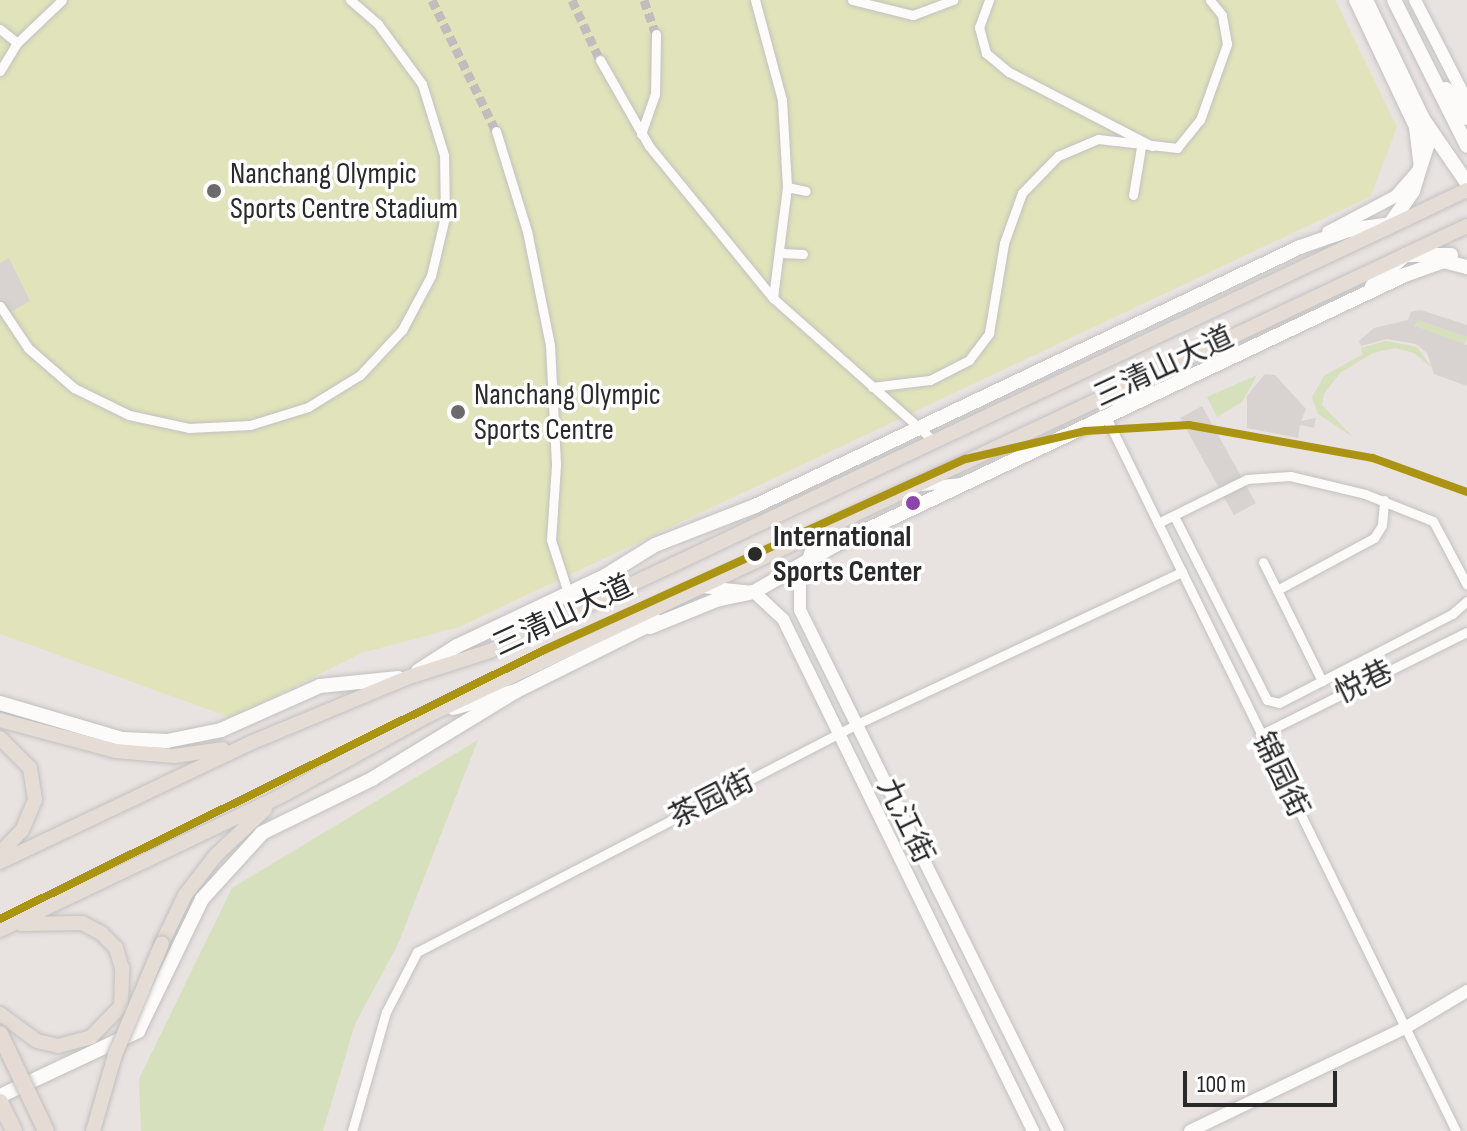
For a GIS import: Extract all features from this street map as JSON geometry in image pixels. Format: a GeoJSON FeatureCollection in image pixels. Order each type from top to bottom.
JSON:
{"type":"FeatureCollection","features":[{"type":"Feature","properties":{"kind":"highway"},"geometry":{"type":"LineString","coordinates":[[0,1034],[46,1131]]}},
{"type":"Feature","properties":{"kind":"highway"},"geometry":{"type":"LineString","coordinates":[[0,1099],[14,1131]]}},
{"type":"Feature","properties":{"kind":"main road"},"geometry":{"type":"LineString","coordinates":[[1366,0],[1423,119],[1467,183]]}},
{"type":"Feature","properties":{"kind":"main road"},"geometry":{"type":"LineString","coordinates":[[1394,0],[1467,146]]}},
{"type":"Feature","properties":{"kind":"main road"},"geometry":{"type":"LineString","coordinates":[[1422,57],[1467,118]]}},
{"type":"Feature","properties":{"kind":"main road"},"geometry":{"type":"LineString","coordinates":[[0,703],[122,739],[167,741],[221,730],[320,686],[409,677],[457,646],[655,545],[755,506],[1300,247],[1349,230],[1390,224],[1413,191],[1428,144],[1423,119]]}},
{"type":"Feature","properties":{"kind":"main road","name":"三清山大道"},"geometry":{"type":"LineString","coordinates":[[0,862],[248,744],[409,677],[490,651],[1467,190]]}},
{"type":"Feature","properties":{"kind":"main road","name":"三清山大道"},"geometry":{"type":"LineString","coordinates":[[6,927],[279,797],[429,715],[695,587],[1467,226]]}},
{"type":"Feature","properties":{"kind":"main road"},"geometry":{"type":"LineString","coordinates":[[1361,297],[1405,255],[1467,258]]}},
{"type":"Feature","properties":{"kind":"main road"},"geometry":{"type":"LineString","coordinates":[[0,1099],[138,1031],[202,899],[262,833],[372,779],[516,691],[650,627],[716,600],[754,592],[807,562],[971,481],[1428,265],[1444,261],[1467,267]]}},
{"type":"Feature","properties":{"kind":"main road"},"geometry":{"type":"LineString","coordinates":[[650,627],[695,587]]}},
{"type":"Feature","properties":{"kind":"main road"},"geometry":{"type":"LineString","coordinates":[[429,715],[516,691]]}},
{"type":"Feature","properties":{"kind":"main road"},"geometry":{"type":"LineString","coordinates":[[0,720],[66,740],[174,756],[248,744]]}},
{"type":"Feature","properties":{"kind":"main road"},"geometry":{"type":"LineString","coordinates":[[0,738],[21,754],[30,768],[35,800],[22,830],[0,854]]}},
{"type":"Feature","properties":{"kind":"main road"},"geometry":{"type":"LineString","coordinates":[[93,1131],[115,1055],[185,895],[216,855],[279,797]]}},
{"type":"Feature","properties":{"kind":"main road"},"geometry":{"type":"LineString","coordinates":[[0,1014],[37,1041],[58,1046],[91,1037],[121,1006],[124,989],[116,948],[82,923],[6,927]]}},
{"type":"Feature","properties":{"kind":"street"},"geometry":{"type":"LineString","coordinates":[[1,64],[17,43],[62,0]]}},
{"type":"Feature","properties":{"kind":"street"},"geometry":{"type":"LineString","coordinates":[[0,306],[28,348],[74,388],[129,415],[189,428],[264,421],[308,407],[360,375],[402,330],[431,276],[445,217],[444,155],[422,84],[378,24],[350,0]]}},
{"type":"Feature","properties":{"kind":"street"},"geometry":{"type":"LineString","coordinates":[[755,0],[782,100],[787,187],[782,253],[773,298]]}},
{"type":"Feature","properties":{"kind":"street"},"geometry":{"type":"LineString","coordinates":[[852,0],[913,15],[953,0]]}},
{"type":"Feature","properties":{"kind":"street"},"geometry":{"type":"LineString","coordinates":[[872,387],[930,380],[969,360],[989,333],[1004,243],[1022,193],[1058,156],[1098,139],[1158,149],[1177,148],[1200,120],[1215,85],[1227,44],[1222,15],[1210,0]]}},
{"type":"Feature","properties":{"kind":"street"},"geometry":{"type":"LineString","coordinates":[[1300,247],[1396,196],[1420,168],[1415,127],[1355,0]]}},
{"type":"Feature","properties":{"kind":"street"},"geometry":{"type":"LineString","coordinates":[[1415,0],[1467,101]]}},
{"type":"Feature","properties":{"kind":"street"},"geometry":{"type":"LineString","coordinates":[[984,2],[979,27],[986,53],[1009,72],[1158,149]]}},
{"type":"Feature","properties":{"kind":"street"},"geometry":{"type":"LineString","coordinates":[[0,29],[17,43]]}},
{"type":"Feature","properties":{"kind":"street"},"geometry":{"type":"LineString","coordinates":[[641,134],[655,94],[656,34]]}},
{"type":"Feature","properties":{"kind":"street"},"geometry":{"type":"LineString","coordinates":[[600,60],[641,134],[693,205],[773,298],[934,441]]}},
{"type":"Feature","properties":{"kind":"street"},"geometry":{"type":"LineString","coordinates":[[496,131],[527,231],[550,345],[556,465],[551,540],[565,592],[574,611]]}},
{"type":"Feature","properties":{"kind":"street"},"geometry":{"type":"LineString","coordinates":[[1133,195],[1141,147]]}},
{"type":"Feature","properties":{"kind":"street"},"geometry":{"type":"LineString","coordinates":[[787,187],[806,191]]}},
{"type":"Feature","properties":{"kind":"street"},"geometry":{"type":"LineString","coordinates":[[782,253],[803,254]]}},
{"type":"Feature","properties":{"kind":"street"},"geometry":{"type":"LineString","coordinates":[[1106,417],[1151,373]]}},
{"type":"Feature","properties":{"kind":"street","name":"锦园街"},"geometry":{"type":"LineString","coordinates":[[1106,417],[1456,1131]]}},
{"type":"Feature","properties":{"kind":"street"},"geometry":{"type":"LineString","coordinates":[[1158,523],[1265,475],[1384,500],[1433,521],[1467,585]]}},
{"type":"Feature","properties":{"kind":"street"},"geometry":{"type":"LineString","coordinates":[[911,487],[971,481]]}},
{"type":"Feature","properties":{"kind":"street"},"geometry":{"type":"LineString","coordinates":[[1277,590],[1374,538],[1382,525],[1384,500]]}},
{"type":"Feature","properties":{"kind":"street"},"geometry":{"type":"LineString","coordinates":[[1174,516],[1267,700],[1279,703],[1467,601]]}},
{"type":"Feature","properties":{"kind":"street","name":"九江街"},"geometry":{"type":"LineString","coordinates":[[846,517],[819,538],[807,562],[800,583],[800,610],[1058,1131]]}},
{"type":"Feature","properties":{"kind":"street"},"geometry":{"type":"LineString","coordinates":[[1263,562],[1322,681]]}},
{"type":"Feature","properties":{"kind":"street","name":"茶园街"},"geometry":{"type":"LineString","coordinates":[[352,1131],[386,1012],[417,952],[857,724],[1182,572]]}},
{"type":"Feature","properties":{"kind":"street"},"geometry":{"type":"LineString","coordinates":[[695,587],[754,592]]}},
{"type":"Feature","properties":{"kind":"street","name":"九江街"},"geometry":{"type":"LineString","coordinates":[[754,592],[783,619],[842,733],[1033,1131]]}},
{"type":"Feature","properties":{"kind":"street","name":"悦巷"},"geometry":{"type":"LineString","coordinates":[[1260,735],[1467,632]]}},
{"type":"Feature","properties":{"kind":"street"},"geometry":{"type":"LineString","coordinates":[[1190,1131],[1405,1028],[1467,991]]}},
{"type":"Feature","properties":{"kind":"green space","name":"Nanchang Olympic Sports Centre"},"geometry":{"type":"Polygon","coordinates":[[[0,0],[1335,0],[1397,127],[1371,196],[459,627],[361,653],[232,718],[0,634],[0,0]]]}},
{"type":"Feature","properties":{"kind":"green space"},"geometry":{"type":"Polygon","coordinates":[[[1418,320],[1467,337],[1465,344],[1415,328],[1418,320]]]}},
{"type":"Feature","properties":{"kind":"green space"},"geometry":{"type":"Polygon","coordinates":[[[1386,341],[1417,347],[1432,368],[1414,353],[1395,348],[1373,353],[1340,373],[1324,394],[1322,405],[1353,437],[1318,414],[1312,397],[1324,376],[1363,354],[1361,348],[1386,341]]]}},
{"type":"Feature","properties":{"kind":"green space"},"geometry":{"type":"Polygon","coordinates":[[[1257,375],[1242,402],[1217,417],[1207,397],[1257,375]]]}},
{"type":"Feature","properties":{"kind":"green space"},"geometry":{"type":"Polygon","coordinates":[[[478,740],[398,944],[355,1024],[323,1131],[141,1131],[139,1079],[232,888],[478,740]]]}},
{"type":"Feature","properties":{"kind":"shaded area"},"geometry":{"type":"Polygon","coordinates":[[[9,258],[30,301],[0,318],[0,263],[9,258]]]}},
{"type":"Feature","properties":{"kind":"shaded area"},"geometry":{"type":"Polygon","coordinates":[[[1421,310],[1467,325],[1467,337],[1418,320],[1415,326],[1467,345],[1467,386],[1434,374],[1427,353],[1416,344],[1387,339],[1361,346],[1359,341],[1374,328],[1408,320],[1411,312],[1421,310]]]}},
{"type":"Feature","properties":{"kind":"shaded area"},"geometry":{"type":"Polygon","coordinates":[[[1265,374],[1275,375],[1306,409],[1301,421],[1316,418],[1314,428],[1300,425],[1298,438],[1247,428],[1247,396],[1265,374]]]}},
{"type":"Feature","properties":{"kind":"shaded area"},"geometry":{"type":"Polygon","coordinates":[[[1202,406],[1256,503],[1234,515],[1180,418],[1202,406]]]}},
{"type":"Feature","properties":{"kind":"tunnel"},"geometry":{"type":"LineString","coordinates":[[432,0],[496,131]]}},
{"type":"Feature","properties":{"kind":"tunnel"},"geometry":{"type":"LineString","coordinates":[[572,0],[600,60]]}},
{"type":"Feature","properties":{"kind":"tunnel"},"geometry":{"type":"LineString","coordinates":[[644,0],[656,34]]}},
{"type":"Feature","properties":{"kind":"transit line"},"geometry":{"type":"LineString","coordinates":[[0,919],[544,650],[966,459],[1085,431],[1189,425],[1373,458],[1467,492]]}},
{"type":"Feature","properties":{"kind":"place","name":"Nanchang Olympic Sports Centre Stadium"},"geometry":{"type":"Point","coordinates":[214,191]}},
{"type":"Feature","properties":{"kind":"place","name":"Nanchang Olympic Sports Centre"},"geometry":{"type":"Point","coordinates":[458,412]}},
{"type":"Feature","properties":{"kind":"place","name":"International Sports Center"},"geometry":{"type":"Point","coordinates":[755,554]}}]}
